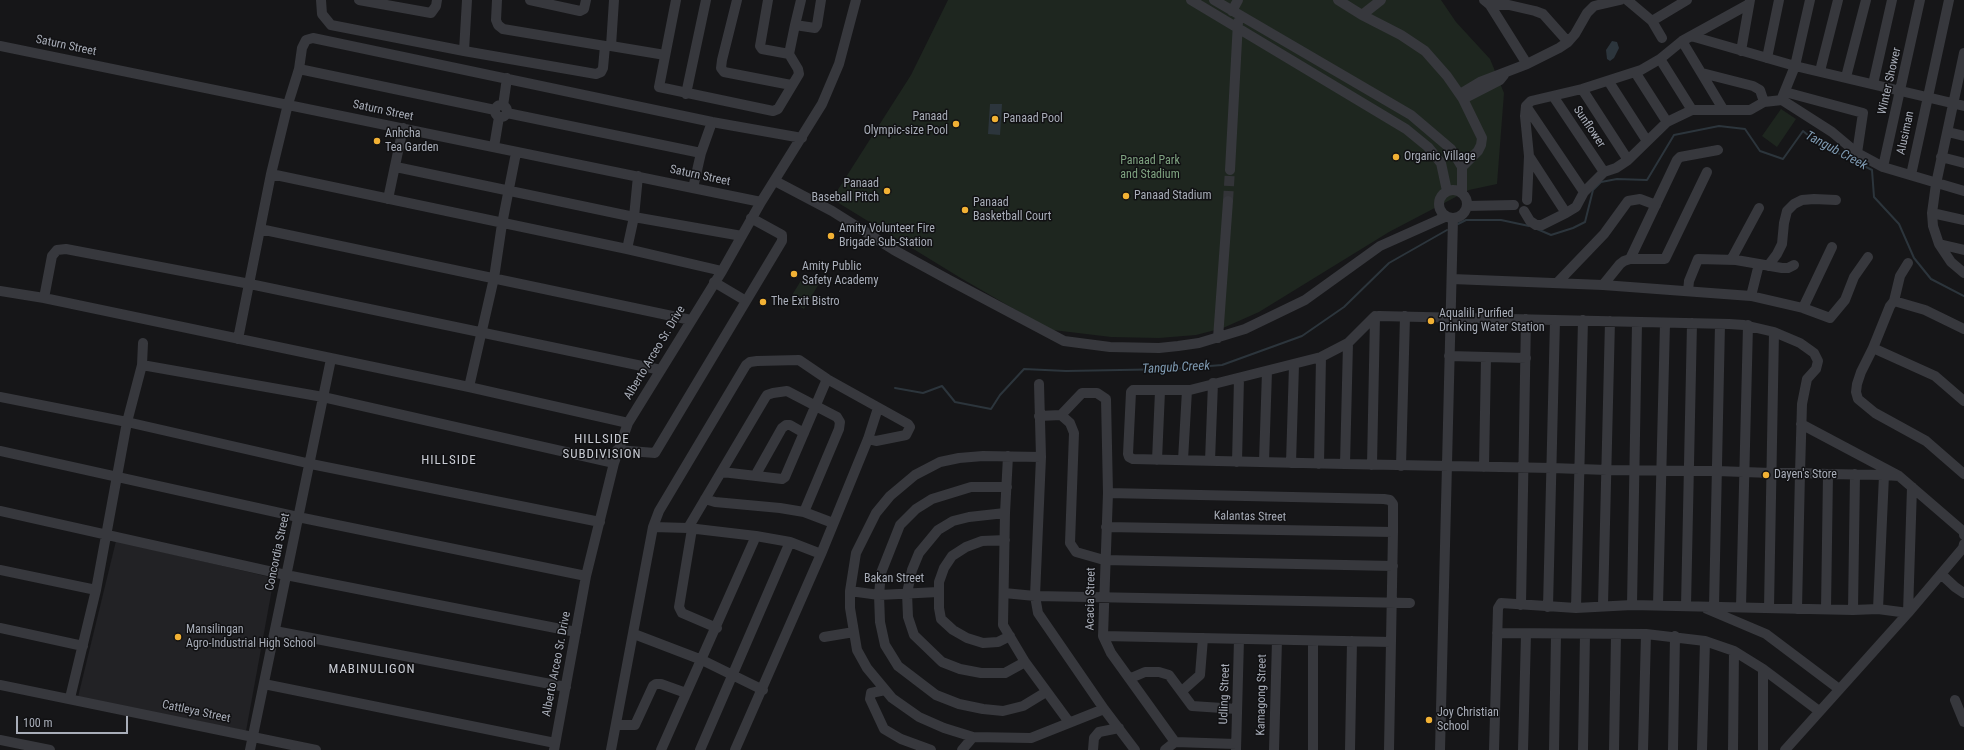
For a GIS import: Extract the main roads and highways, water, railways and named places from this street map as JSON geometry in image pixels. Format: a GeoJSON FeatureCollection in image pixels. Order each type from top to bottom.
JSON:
{"type":"FeatureCollection","features":[{"type":"Feature","properties":{"kind":"waterway","name":"Tangub Creek"},"geometry":{"type":"LineString","coordinates":[[1537,229],[1551,235],[1573,228],[1585,222],[1593,190],[1601,182],[1617,179],[1647,180],[1674,135],[1719,126],[1745,129],[1760,151],[1783,159],[1803,131],[1816,142],[1872,170],[1874,197],[1899,224],[1914,258],[1931,279],[1964,296]]}},
{"type":"Feature","properties":{"kind":"waterway","name":"Tangub Creek"},"geometry":{"type":"LineString","coordinates":[[1458,224],[1466,220],[1501,220],[1529,226]]}},
{"type":"Feature","properties":{"kind":"waterway","name":"Tangub Creek"},"geometry":{"type":"LineString","coordinates":[[895,388],[923,393],[942,386],[955,402],[991,409],[1000,395],[1024,369],[1066,371],[1174,369],[1222,365],[1302,336],[1344,307],[1389,263],[1447,230]]}},
{"type":"Feature","properties":{"kind":"tunnel"},"geometry":{"type":"LineString","coordinates":[[1228,201],[1230,170]]}},
{"type":"Feature","properties":{"kind":"place","name":"Panaad Pool"},"geometry":{"type":"Point","coordinates":[995,119]}},
{"type":"Feature","properties":{"kind":"place","name":"Panaad Olympic-size Pool"},"geometry":{"type":"Point","coordinates":[956,124]}},
{"type":"Feature","properties":{"kind":"place","name":"Anhcha Tea Garden"},"geometry":{"type":"Point","coordinates":[377,141]}},
{"type":"Feature","properties":{"kind":"place","name":"Organic Village"},"geometry":{"type":"Point","coordinates":[1396,157]}},
{"type":"Feature","properties":{"kind":"place","name":"Panaad Baseball Pitch"},"geometry":{"type":"Point","coordinates":[887,191]}},
{"type":"Feature","properties":{"kind":"place","name":"Panaad Stadium"},"geometry":{"type":"Point","coordinates":[1126,196]}},
{"type":"Feature","properties":{"kind":"place","name":"Panaad Basketball Court"},"geometry":{"type":"Point","coordinates":[965,210]}},
{"type":"Feature","properties":{"kind":"place","name":"Amity Volunteer Fire Brigade Sub-Station"},"geometry":{"type":"Point","coordinates":[831,236]}},
{"type":"Feature","properties":{"kind":"place","name":"Amity Public Safety Academy"},"geometry":{"type":"Point","coordinates":[794,274]}},
{"type":"Feature","properties":{"kind":"place","name":"The Exit Bistro"},"geometry":{"type":"Point","coordinates":[763,302]}},
{"type":"Feature","properties":{"kind":"place","name":"Aqualili Purified Drinking Water Station"},"geometry":{"type":"Point","coordinates":[1431,321]}},
{"type":"Feature","properties":{"kind":"place","name":"Dayen's Store"},"geometry":{"type":"Point","coordinates":[1766,475]}},
{"type":"Feature","properties":{"kind":"place","name":"Mansilingan Agro-Industrial High School"},"geometry":{"type":"Point","coordinates":[178,637]}},
{"type":"Feature","properties":{"kind":"place","name":"Joy Christian School"},"geometry":{"type":"Point","coordinates":[1429,720]}},
{"type":"Feature","properties":{"kind":"district","name":"HILLSIDE SUBDIVISION"},"geometry":{"type":"Point","coordinates":[602,448]}},
{"type":"Feature","properties":{"kind":"district","name":"HILLSIDE"},"geometry":{"type":"Point","coordinates":[449,461]}},
{"type":"Feature","properties":{"kind":"district","name":"MABINULIGON"},"geometry":{"type":"Point","coordinates":[372,670]}},
{"type":"Feature","properties":{"kind":"park label","name":"Panaad Park and Stadium"},"geometry":{"type":"Point","coordinates":[1150,168]}}]}
